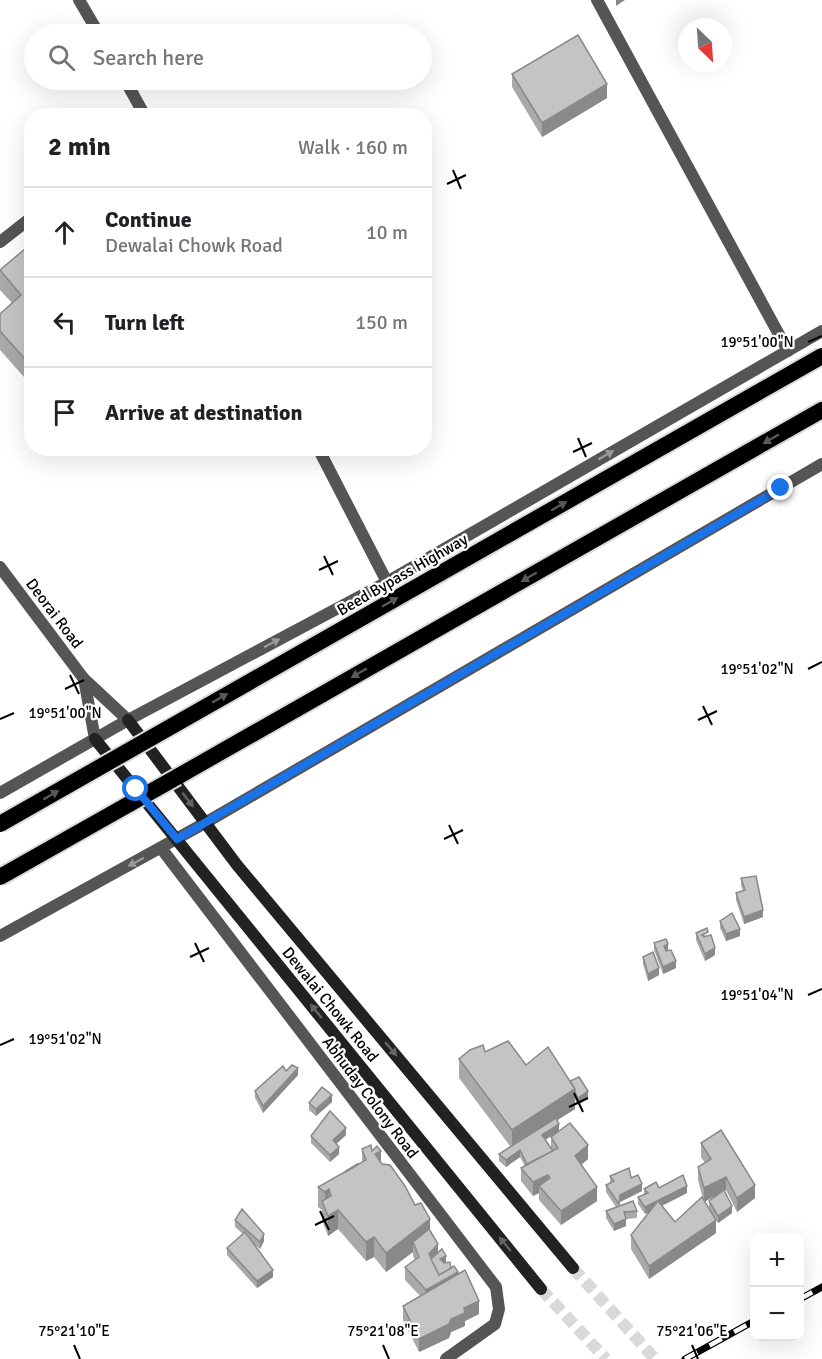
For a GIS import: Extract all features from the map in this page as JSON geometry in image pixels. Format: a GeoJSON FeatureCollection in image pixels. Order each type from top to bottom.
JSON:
{"type":"FeatureCollection","features":[{"type":"Feature","properties":{"kind":"highway","name":"Beed Bypass Highway"},"geometry":{"type":"LineString","coordinates":[[0,824],[822,356]]}},
{"type":"Feature","properties":{"kind":"highway"},"geometry":{"type":"LineString","coordinates":[[0,876],[822,410]]}},
{"type":"Feature","properties":{"kind":"main road","name":"Dewalai Chowk Road"},"geometry":{"type":"LineString","coordinates":[[128,720],[237,865],[573,1268]]}},
{"type":"Feature","properties":{"kind":"main road","name":"Dewalai Chowk Road"},"geometry":{"type":"LineString","coordinates":[[95,739],[541,1289]]}},
{"type":"Feature","properties":{"kind":"street"},"geometry":{"type":"LineString","coordinates":[[79,0],[93,24]]}},
{"type":"Feature","properties":{"kind":"street"},"geometry":{"type":"LineString","coordinates":[[597,0],[788,351]]}},
{"type":"Feature","properties":{"kind":"street"},"geometry":{"type":"LineString","coordinates":[[130,90],[140,108]]}},
{"type":"Feature","properties":{"kind":"street"},"geometry":{"type":"LineString","coordinates":[[0,242],[24,223]]}},
{"type":"Feature","properties":{"kind":"street"},"geometry":{"type":"LineString","coordinates":[[0,793],[128,720],[387,582],[822,331]]}},
{"type":"Feature","properties":{"kind":"street"},"geometry":{"type":"LineString","coordinates":[[322,456],[387,582]]}},
{"type":"Feature","properties":{"kind":"street"},"geometry":{"type":"LineString","coordinates":[[0,936],[205,823],[822,464]]}},
{"type":"Feature","properties":{"kind":"street","name":"Deorai Road"},"geometry":{"type":"LineString","coordinates":[[0,567],[84,679],[128,720]]}},
{"type":"Feature","properties":{"kind":"street"},"geometry":{"type":"LineString","coordinates":[[84,679],[95,739]]}},
{"type":"Feature","properties":{"kind":"street","name":"Abhuday Colony Road"},"geometry":{"type":"LineString","coordinates":[[161,848],[496,1287],[499,1309],[495,1324],[446,1359]]}},
{"type":"Feature","properties":{"kind":"building"},"geometry":{"type":"Polygon","coordinates":[[[578,35],[607,84],[542,123],[512,74],[578,35]]]}},
{"type":"Feature","properties":{"kind":"building"},"geometry":{"type":"Polygon","coordinates":[[[24,250],[24,358],[0,331],[0,314],[21,295],[0,270],[24,250]]]}},
{"type":"Feature","properties":{"kind":"building"},"geometry":{"type":"Polygon","coordinates":[[[756,876],[763,910],[744,917],[736,893],[745,890],[741,878],[756,876]]]}},
{"type":"Feature","properties":{"kind":"building"},"geometry":{"type":"Polygon","coordinates":[[[732,913],[740,929],[726,934],[720,921],[732,913]]]}},
{"type":"Feature","properties":{"kind":"building"},"geometry":{"type":"Polygon","coordinates":[[[707,928],[708,932],[702,935],[704,937],[711,935],[715,948],[705,954],[696,933],[707,928]]]}},
{"type":"Feature","properties":{"kind":"building"},"geometry":{"type":"Polygon","coordinates":[[[666,939],[668,944],[664,946],[666,951],[671,950],[676,961],[663,967],[654,943],[666,939]]]}},
{"type":"Feature","properties":{"kind":"building"},"geometry":{"type":"Polygon","coordinates":[[[653,952],[659,968],[648,974],[643,957],[653,952]]]}},
{"type":"Feature","properties":{"kind":"building"},"geometry":{"type":"Polygon","coordinates":[[[508,1041],[526,1065],[548,1047],[575,1089],[512,1130],[459,1059],[470,1050],[483,1045],[485,1052],[508,1041]]]}},
{"type":"Feature","properties":{"kind":"building"},"geometry":{"type":"Polygon","coordinates":[[[292,1065],[298,1068],[263,1106],[255,1091],[283,1066],[286,1071],[292,1065]]]}},
{"type":"Feature","properties":{"kind":"building"},"geometry":{"type":"Polygon","coordinates":[[[579,1077],[588,1091],[578,1098],[570,1081],[579,1077]]]}},
{"type":"Feature","properties":{"kind":"building"},"geometry":{"type":"Polygon","coordinates":[[[322,1087],[332,1095],[316,1109],[309,1103],[322,1087]]]}},
{"type":"Feature","properties":{"kind":"building"},"geometry":{"type":"Polygon","coordinates":[[[330,1111],[346,1128],[333,1140],[339,1147],[330,1155],[311,1136],[330,1111]]]}},
{"type":"Feature","properties":{"kind":"building"},"geometry":{"type":"Polygon","coordinates":[[[556,1118],[559,1124],[542,1135],[553,1151],[527,1164],[520,1150],[506,1160],[499,1154],[556,1118]]]}},
{"type":"Feature","properties":{"kind":"building"},"geometry":{"type":"Polygon","coordinates":[[[570,1123],[588,1145],[575,1156],[597,1187],[561,1211],[539,1186],[550,1178],[548,1175],[533,1182],[521,1168],[558,1148],[551,1137],[570,1123]]]}},
{"type":"Feature","properties":{"kind":"building"},"geometry":{"type":"Polygon","coordinates":[[[721,1130],[755,1185],[737,1198],[726,1177],[704,1188],[698,1167],[711,1159],[701,1143],[721,1130]]]}},
{"type":"Feature","properties":{"kind":"building"},"geometry":{"type":"Polygon","coordinates":[[[371,1145],[372,1151],[377,1146],[381,1151],[375,1154],[382,1164],[390,1165],[415,1205],[421,1203],[430,1219],[386,1253],[374,1237],[366,1242],[338,1210],[328,1216],[322,1201],[331,1196],[329,1189],[325,1192],[318,1187],[366,1160],[362,1149],[371,1145]]]}},
{"type":"Feature","properties":{"kind":"building"},"geometry":{"type":"Polygon","coordinates":[[[629,1168],[631,1178],[638,1175],[642,1184],[620,1195],[619,1204],[606,1185],[614,1181],[610,1176],[629,1168]]]}},
{"type":"Feature","properties":{"kind":"building"},"geometry":{"type":"Polygon","coordinates":[[[683,1175],[687,1186],[645,1207],[638,1197],[648,1193],[644,1189],[656,1182],[659,1188],[683,1175]]]}},
{"type":"Feature","properties":{"kind":"building"},"geometry":{"type":"Polygon","coordinates":[[[724,1190],[732,1206],[718,1216],[709,1201],[724,1190]]]}},
{"type":"Feature","properties":{"kind":"building"},"geometry":{"type":"Polygon","coordinates":[[[702,1197],[716,1220],[649,1266],[631,1235],[658,1201],[675,1222],[702,1197]]]}},
{"type":"Feature","properties":{"kind":"building"},"geometry":{"type":"Polygon","coordinates":[[[633,1201],[637,1211],[624,1212],[626,1219],[614,1224],[606,1211],[633,1201]]]}},
{"type":"Feature","properties":{"kind":"building"},"geometry":{"type":"Polygon","coordinates":[[[242,1209],[264,1234],[260,1242],[235,1220],[242,1209]]]}},
{"type":"Feature","properties":{"kind":"building"},"geometry":{"type":"Polygon","coordinates":[[[429,1229],[438,1244],[429,1254],[439,1275],[454,1266],[458,1272],[426,1290],[405,1267],[419,1257],[413,1242],[429,1229]]]}},
{"type":"Feature","properties":{"kind":"building"},"geometry":{"type":"Polygon","coordinates":[[[245,1232],[273,1270],[257,1281],[227,1248],[245,1232]]]}},
{"type":"Feature","properties":{"kind":"building"},"geometry":{"type":"Polygon","coordinates":[[[442,1249],[446,1256],[440,1259],[444,1263],[450,1262],[451,1268],[439,1275],[431,1259],[442,1249]]]}},
{"type":"Feature","properties":{"kind":"building"},"geometry":{"type":"Polygon","coordinates":[[[465,1270],[479,1301],[464,1308],[465,1313],[451,1319],[449,1324],[419,1339],[403,1306],[465,1270]]]}},
{"type":"Feature","properties":{"kind":"tunnel"},"geometry":{"type":"LineString","coordinates":[[573,1268],[655,1359]]}},
{"type":"Feature","properties":{"kind":"tunnel"},"geometry":{"type":"LineString","coordinates":[[541,1289],[606,1359]]}},
{"type":"Feature","properties":{"kind":"railway"},"geometry":{"type":"LineString","coordinates":[[804,1297],[822,1287]]}},
{"type":"Feature","properties":{"kind":"railway"},"geometry":{"type":"LineString","coordinates":[[685,1359],[750,1323]]}},
{"type":"Feature","properties":{"kind":"route"},"geometry":{"type":"LineString","coordinates":[[136,789],[177,839],[781,488]]}}]}
